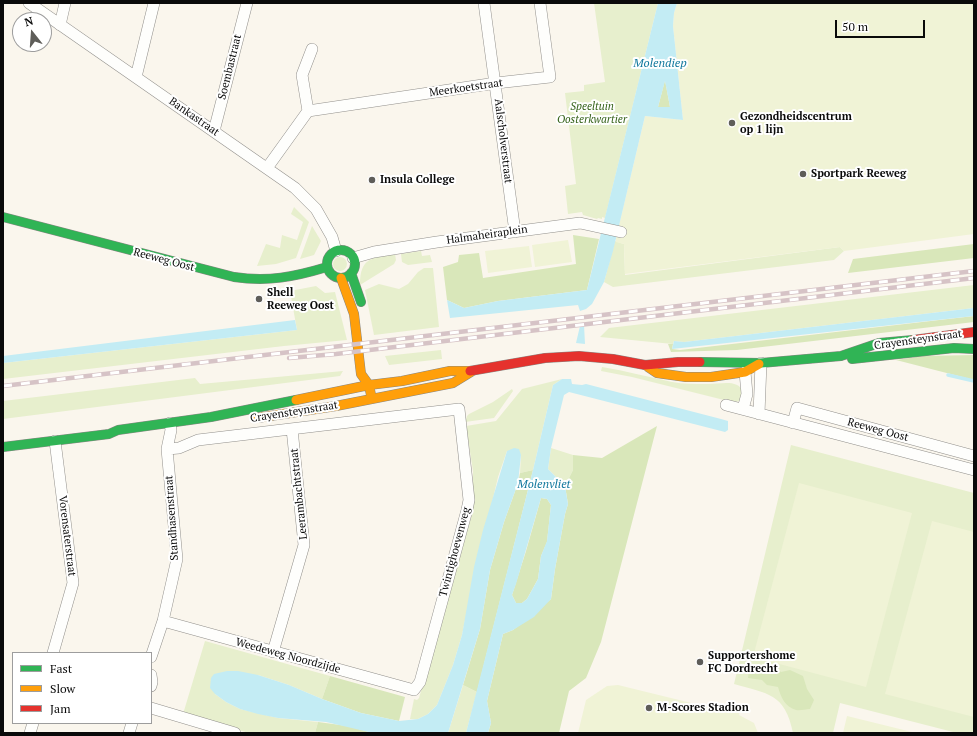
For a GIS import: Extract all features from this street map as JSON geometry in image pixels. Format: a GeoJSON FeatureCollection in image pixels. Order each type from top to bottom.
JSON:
{"type":"FeatureCollection","features":[{"type":"Feature","properties":{"kind":"main road","name":"Reeweg Oost"},"geometry":{"type":"LineString","coordinates":[[3,217],[241,280],[265,281],[285,278],[327,267]]}},
{"type":"Feature","properties":{"kind":"main road"},"geometry":{"type":"LineString","coordinates":[[352,273],[341,278],[337,278],[330,274],[327,267],[330,255],[336,251],[344,251],[353,258],[354,266],[352,273],[364,309]]}},
{"type":"Feature","properties":{"kind":"main road"},"geometry":{"type":"LineString","coordinates":[[341,278],[354,314],[361,374],[369,385],[372,399]]}},
{"type":"Feature","properties":{"kind":"main road","name":"Crayensteynstraat"},"geometry":{"type":"LineString","coordinates":[[170,427],[211,417],[369,385],[402,381],[450,371],[475,371],[545,358],[579,356],[613,359],[645,365],[678,362],[761,363],[841,356],[879,343],[974,332]]}},
{"type":"Feature","properties":{"kind":"main road","name":"Crayensteynstraat"},"geometry":{"type":"LineString","coordinates":[[841,356],[853,359],[954,348],[974,349]]}},
{"type":"Feature","properties":{"kind":"main road","name":"Crayensteynstraat"},"geometry":{"type":"LineString","coordinates":[[645,365],[657,373],[686,377],[711,377],[745,372],[761,363]]}},
{"type":"Feature","properties":{"kind":"main road","name":"Crayensteynstraat"},"geometry":{"type":"LineString","coordinates":[[250,420],[372,399],[453,382],[475,371]]}},
{"type":"Feature","properties":{"kind":"main road"},"geometry":{"type":"LineString","coordinates":[[369,385],[372,374]]}},
{"type":"Feature","properties":{"kind":"main road","name":"Crayensteynstraat"},"geometry":{"type":"LineString","coordinates":[[3,447],[109,434],[118,430],[170,427],[188,429],[226,423]]}},
{"type":"Feature","properties":{"kind":"street","name":"Bankastraat"},"geometry":{"type":"LineString","coordinates":[[29,3],[295,188],[316,210],[332,237],[336,251]]}},
{"type":"Feature","properties":{"kind":"street"},"geometry":{"type":"LineString","coordinates":[[60,25],[65,3]]}},
{"type":"Feature","properties":{"kind":"street"},"geometry":{"type":"LineString","coordinates":[[136,77],[154,3]]}},
{"type":"Feature","properties":{"kind":"street","name":"Soembastraat"},"geometry":{"type":"LineString","coordinates":[[214,131],[247,3]]}},
{"type":"Feature","properties":{"kind":"street","name":"Aalscholverstraat"},"geometry":{"type":"LineString","coordinates":[[484,3],[515,232]]}},
{"type":"Feature","properties":{"kind":"street","name":"Meerkoetstraat"},"geometry":{"type":"LineString","coordinates":[[308,111],[496,83],[550,77],[540,3]]}},
{"type":"Feature","properties":{"kind":"street"},"geometry":{"type":"LineString","coordinates":[[267,168],[308,111],[302,75],[312,49]]}},
{"type":"Feature","properties":{"kind":"street","name":"Halmaheiraplein"},"geometry":{"type":"LineString","coordinates":[[353,258],[374,252],[437,242],[580,223],[621,232]]}},
{"type":"Feature","properties":{"kind":"street"},"geometry":{"type":"LineString","coordinates":[[759,414],[761,363]]}},
{"type":"Feature","properties":{"kind":"street"},"geometry":{"type":"LineString","coordinates":[[743,409],[747,394],[745,372]]}},
{"type":"Feature","properties":{"kind":"street","name":"Reeweg Oost"},"geometry":{"type":"LineString","coordinates":[[726,405],[974,470]]}},
{"type":"Feature","properties":{"kind":"street","name":"Reeweg Oost"},"geometry":{"type":"LineString","coordinates":[[794,423],[797,408],[974,456]]}},
{"type":"Feature","properties":{"kind":"street","name":"Crayensteynstraat"},"geometry":{"type":"LineString","coordinates":[[166,449],[179,448],[198,440],[459,409]]}},
{"type":"Feature","properties":{"kind":"street","name":"Twintighoevenweg"},"geometry":{"type":"LineString","coordinates":[[414,690],[420,682],[468,504],[459,409]]}},
{"type":"Feature","properties":{"kind":"street","name":"Standhasenstraat"},"geometry":{"type":"LineString","coordinates":[[152,654],[163,621],[178,558],[166,449],[170,427]]}},
{"type":"Feature","properties":{"kind":"street","name":"Leerambachtstraat"},"geometry":{"type":"LineString","coordinates":[[273,652],[304,545],[292,429]]}},
{"type":"Feature","properties":{"kind":"street","name":"Vorensaterstraat"},"geometry":{"type":"LineString","coordinates":[[53,652],[72,584],[55,441]]}},
{"type":"Feature","properties":{"kind":"street","name":"Weedeweg Noordzijde"},"geometry":{"type":"LineString","coordinates":[[163,621],[414,690]]}},
{"type":"Feature","properties":{"kind":"street"},"geometry":{"type":"LineString","coordinates":[[152,708],[236,733]]}},
{"type":"Feature","properties":{"kind":"green space","name":"Speeltuin Oosterkwartier"},"geometry":{"type":"Polygon","coordinates":[[[594,3],[658,3],[605,218],[602,217],[602,219],[583,215],[582,212],[568,214],[565,186],[576,184],[565,93],[584,91],[584,85],[605,82],[594,3]]]}},
{"type":"Feature","properties":{"kind":"green space","name":"Sportpark Reeweg"},"geometry":{"type":"Polygon","coordinates":[[[677,3],[974,3],[974,234],[844,251],[840,247],[625,274],[624,244],[616,242],[616,238],[645,116],[683,120],[673,26],[674,13],[677,3]]]}},
{"type":"Feature","properties":{"kind":"green space"},"geometry":{"type":"Polygon","coordinates":[[[665,80],[670,107],[658,107],[665,80]]]}},
{"type":"Feature","properties":{"kind":"green space"},"geometry":{"type":"Polygon","coordinates":[[[294,207],[309,222],[296,258],[276,264],[257,266],[266,244],[280,248],[282,235],[297,240],[303,222],[291,214],[294,207]]]}},
{"type":"Feature","properties":{"kind":"green space"},"geometry":{"type":"Polygon","coordinates":[[[312,226],[321,241],[314,255],[300,259],[312,226]]]}},
{"type":"Feature","properties":{"kind":"green space"},"geometry":{"type":"Polygon","coordinates":[[[573,235],[599,239],[587,290],[498,301],[464,308],[447,300],[443,267],[458,262],[459,255],[479,253],[483,278],[576,264],[573,235]]]}},
{"type":"Feature","properties":{"kind":"green space"},"geometry":{"type":"Polygon","coordinates":[[[568,240],[572,262],[535,267],[532,245],[568,240]]]}},
{"type":"Feature","properties":{"kind":"green space"},"geometry":{"type":"Polygon","coordinates":[[[615,241],[624,244],[625,275],[840,247],[844,251],[834,260],[613,287],[604,282],[615,241]]]}},
{"type":"Feature","properties":{"kind":"green space"},"geometry":{"type":"Polygon","coordinates":[[[974,244],[974,258],[848,273],[853,259],[974,244]]]}},
{"type":"Feature","properties":{"kind":"green space"},"geometry":{"type":"Polygon","coordinates":[[[529,246],[532,267],[488,273],[485,251],[529,246]]]}},
{"type":"Feature","properties":{"kind":"green space"},"geometry":{"type":"Polygon","coordinates":[[[421,251],[422,256],[430,255],[432,262],[408,265],[402,262],[401,254],[421,251]]]}},
{"type":"Feature","properties":{"kind":"green space"},"geometry":{"type":"Polygon","coordinates":[[[395,254],[396,260],[394,264],[360,285],[362,269],[369,260],[395,254]]]}},
{"type":"Feature","properties":{"kind":"green space"},"geometry":{"type":"Polygon","coordinates":[[[340,257],[345,259],[347,264],[345,269],[340,271],[335,269],[333,264],[335,259],[340,257]]]}},
{"type":"Feature","properties":{"kind":"green space"},"geometry":{"type":"Polygon","coordinates":[[[424,268],[433,268],[439,327],[374,335],[365,290],[379,284],[399,289],[408,284],[418,272],[424,268]]]}},
{"type":"Feature","properties":{"kind":"green space"},"geometry":{"type":"Polygon","coordinates":[[[974,285],[974,308],[684,342],[674,341],[673,344],[600,337],[609,328],[974,285]]]}},
{"type":"Feature","properties":{"kind":"green space"},"geometry":{"type":"Polygon","coordinates":[[[316,286],[325,293],[335,292],[347,340],[3,379],[3,363],[297,330],[290,291],[316,286]]]}},
{"type":"Feature","properties":{"kind":"green space"},"geometry":{"type":"Polygon","coordinates":[[[974,316],[974,322],[737,350],[671,352],[668,344],[673,344],[672,349],[680,350],[974,316]]]}},
{"type":"Feature","properties":{"kind":"green space"},"geometry":{"type":"Polygon","coordinates":[[[441,350],[442,359],[389,365],[385,356],[441,350]]]}},
{"type":"Feature","properties":{"kind":"green space"},"geometry":{"type":"Polygon","coordinates":[[[974,355],[974,380],[896,360],[923,356],[974,355]]]}},
{"type":"Feature","properties":{"kind":"green space"},"geometry":{"type":"Polygon","coordinates":[[[602,367],[676,383],[727,383],[737,385],[743,392],[740,401],[732,402],[632,377],[601,371],[602,367]]]}},
{"type":"Feature","properties":{"kind":"green space"},"geometry":{"type":"Polygon","coordinates":[[[343,371],[340,376],[3,419],[3,401],[195,378],[200,384],[343,371]]]}},
{"type":"Feature","properties":{"kind":"green space"},"geometry":{"type":"Polygon","coordinates":[[[562,379],[553,385],[533,470],[520,473],[521,455],[507,451],[498,477],[462,635],[453,665],[437,705],[428,714],[418,719],[410,719],[414,699],[417,700],[419,698],[473,511],[473,471],[466,426],[496,421],[522,389],[562,379]]]}},
{"type":"Feature","properties":{"kind":"green space"},"geometry":{"type":"Polygon","coordinates":[[[512,389],[513,391],[494,418],[465,422],[469,414],[493,402],[512,389]]]}},
{"type":"Feature","properties":{"kind":"green space"},"geometry":{"type":"Polygon","coordinates":[[[657,426],[601,642],[586,678],[569,691],[559,733],[488,733],[491,723],[487,701],[503,634],[513,630],[551,599],[555,569],[568,504],[565,486],[573,470],[573,455],[602,458],[657,426]]]}},
{"type":"Feature","properties":{"kind":"green space"},"geometry":{"type":"Polygon","coordinates":[[[791,445],[974,493],[974,733],[957,733],[840,703],[833,733],[793,733],[790,720],[785,710],[773,697],[766,693],[734,684],[791,445]]]}},
{"type":"Feature","properties":{"kind":"green space"},"geometry":{"type":"Polygon","coordinates":[[[551,448],[573,455],[573,470],[565,486],[548,469],[551,448]]]}},
{"type":"Feature","properties":{"kind":"green space"},"geometry":{"type":"Polygon","coordinates":[[[533,470],[477,692],[463,685],[480,629],[490,570],[520,473],[533,470]]]}},
{"type":"Feature","properties":{"kind":"green space"},"geometry":{"type":"Polygon","coordinates":[[[799,483],[912,513],[866,687],[753,657],[799,483]]]}},
{"type":"Feature","properties":{"kind":"green space"},"geometry":{"type":"Polygon","coordinates":[[[541,498],[547,499],[551,505],[547,542],[541,556],[538,579],[527,599],[522,603],[516,603],[512,595],[541,498]]]}},
{"type":"Feature","properties":{"kind":"green space"},"geometry":{"type":"Polygon","coordinates":[[[932,521],[974,532],[974,717],[885,694],[932,521]]]}},
{"type":"Feature","properties":{"kind":"green space"},"geometry":{"type":"Polygon","coordinates":[[[205,641],[330,676],[322,699],[289,685],[258,675],[215,694],[226,702],[240,709],[278,718],[318,722],[315,733],[249,733],[183,714],[205,641]]]}},
{"type":"Feature","properties":{"kind":"green space"},"geometry":{"type":"Polygon","coordinates":[[[753,665],[764,669],[773,665],[781,672],[790,670],[803,676],[807,689],[814,700],[810,709],[792,709],[784,701],[778,687],[767,685],[762,680],[748,678],[749,669],[753,665]]]}},
{"type":"Feature","properties":{"kind":"green space"},"geometry":{"type":"Polygon","coordinates":[[[330,676],[405,697],[399,721],[361,713],[322,699],[330,676]]]}},
{"type":"Feature","properties":{"kind":"green space"},"geometry":{"type":"Polygon","coordinates":[[[463,685],[477,692],[466,733],[448,733],[463,685]]]}},
{"type":"Feature","properties":{"kind":"green space","name":"M-Scores Stadion"},"geometry":{"type":"Polygon","coordinates":[[[618,685],[728,712],[729,707],[740,710],[739,715],[754,723],[758,733],[578,733],[586,700],[607,686],[618,685]]]}},
{"type":"Feature","properties":{"kind":"green space"},"geometry":{"type":"Polygon","coordinates":[[[847,716],[916,733],[843,733],[847,716]]]}},
{"type":"Feature","properties":{"kind":"green space"},"geometry":{"type":"Polygon","coordinates":[[[318,722],[348,726],[373,733],[315,733],[318,722]]]}},
{"type":"Feature","properties":{"kind":"water","name":"Molendiep"},"geometry":{"type":"Polygon","coordinates":[[[658,3],[677,3],[674,13],[673,26],[683,120],[645,116],[613,251],[604,282],[592,304],[586,309],[580,311],[578,305],[450,318],[447,300],[464,308],[498,301],[587,290],[658,3]],[[665,81],[658,107],[670,107],[665,81]]]}},
{"type":"Feature","properties":{"kind":"water"},"geometry":{"type":"Polygon","coordinates":[[[974,308],[974,316],[672,349],[674,341],[684,342],[974,308]]]}},
{"type":"Feature","properties":{"kind":"water"},"geometry":{"type":"Polygon","coordinates":[[[295,320],[297,330],[3,363],[3,356],[295,320]]]}},
{"type":"Feature","properties":{"kind":"water"},"geometry":{"type":"Polygon","coordinates":[[[584,325],[585,344],[576,343],[580,326],[584,325]]]}},
{"type":"Feature","properties":{"kind":"water","name":"Molenvliet"},"geometry":{"type":"Polygon","coordinates":[[[562,379],[571,379],[572,384],[586,384],[728,421],[728,430],[725,432],[569,392],[564,395],[551,448],[548,469],[565,486],[568,504],[555,569],[551,599],[534,617],[513,630],[503,634],[487,701],[491,723],[488,733],[466,733],[533,470],[553,385],[562,379]],[[541,498],[512,595],[516,603],[522,603],[527,599],[538,579],[541,556],[547,541],[551,505],[547,499],[541,498]]]}},
{"type":"Feature","properties":{"kind":"water"},"geometry":{"type":"Polygon","coordinates":[[[514,448],[519,449],[521,455],[518,483],[504,522],[490,570],[480,629],[448,733],[373,733],[326,722],[278,718],[240,709],[226,702],[215,694],[210,688],[211,678],[214,674],[227,671],[238,671],[258,675],[289,685],[361,713],[399,721],[418,719],[428,714],[437,705],[453,665],[462,635],[474,567],[483,530],[507,451],[514,448]]]}},
{"type":"Feature","properties":{"kind":"waterway"},"geometry":{"type":"LineString","coordinates":[[948,375],[974,381]]}},
{"type":"Feature","properties":{"kind":"railway"},"geometry":{"type":"LineString","coordinates":[[3,386],[974,271]]}},
{"type":"Feature","properties":{"kind":"railway"},"geometry":{"type":"LineString","coordinates":[[289,358],[336,354],[974,278]]}},
{"type":"Feature","properties":{"kind":"traffic: fast"},"geometry":{"type":"LineString","coordinates":[[3,217],[234,277],[258,279],[281,278],[327,267]]}},
{"type":"Feature","properties":{"kind":"traffic: fast"},"geometry":{"type":"LineString","coordinates":[[341,250],[351,254],[355,264],[351,274],[341,278],[331,274],[327,264],[331,254],[341,250]]}},
{"type":"Feature","properties":{"kind":"traffic: fast"},"geometry":{"type":"LineString","coordinates":[[351,273],[361,302]]}},
{"type":"Feature","properties":{"kind":"traffic: fast"},"geometry":{"type":"LineString","coordinates":[[700,362],[761,363],[841,356],[879,343],[913,340]]}},
{"type":"Feature","properties":{"kind":"traffic: fast"},"geometry":{"type":"LineString","coordinates":[[852,359],[954,348],[974,349]]}},
{"type":"Feature","properties":{"kind":"traffic: fast"},"geometry":{"type":"LineString","coordinates":[[3,447],[109,434],[118,430],[211,417],[296,400]]}},
{"type":"Feature","properties":{"kind":"traffic: slow"},"geometry":{"type":"LineString","coordinates":[[341,278],[354,314],[361,374],[369,385],[371,395]]}},
{"type":"Feature","properties":{"kind":"traffic: slow"},"geometry":{"type":"LineString","coordinates":[[648,367],[657,373],[686,377],[711,377],[745,372],[759,364]]}},
{"type":"Feature","properties":{"kind":"traffic: slow"},"geometry":{"type":"LineString","coordinates":[[296,400],[369,385],[402,381],[450,371],[470,371]]}},
{"type":"Feature","properties":{"kind":"traffic: slow"},"geometry":{"type":"LineString","coordinates":[[257,418],[336,406],[453,383],[471,372]]}},
{"type":"Feature","properties":{"kind":"traffic: jam"},"geometry":{"type":"LineString","coordinates":[[913,340],[974,332]]}},
{"type":"Feature","properties":{"kind":"traffic: jam"},"geometry":{"type":"LineString","coordinates":[[470,371],[545,358],[579,356],[613,359],[645,365],[700,362]]}},
{"type":"Feature","properties":{"kind":"place","name":"Gezondheidscentrum op 1 lijn"},"geometry":{"type":"Point","coordinates":[732,123]}},
{"type":"Feature","properties":{"kind":"place","name":"Sportpark Reeweg"},"geometry":{"type":"Point","coordinates":[803,174]}},
{"type":"Feature","properties":{"kind":"place","name":"Insula College"},"geometry":{"type":"Point","coordinates":[372,180]}},
{"type":"Feature","properties":{"kind":"place","name":"Shell Reeweg Oost"},"geometry":{"type":"Point","coordinates":[259,299]}},
{"type":"Feature","properties":{"kind":"place","name":"Supportershome FC Dordrecht"},"geometry":{"type":"Point","coordinates":[700,662]}},
{"type":"Feature","properties":{"kind":"place","name":"M-Scores Stadion"},"geometry":{"type":"Point","coordinates":[649,708]}}]}
